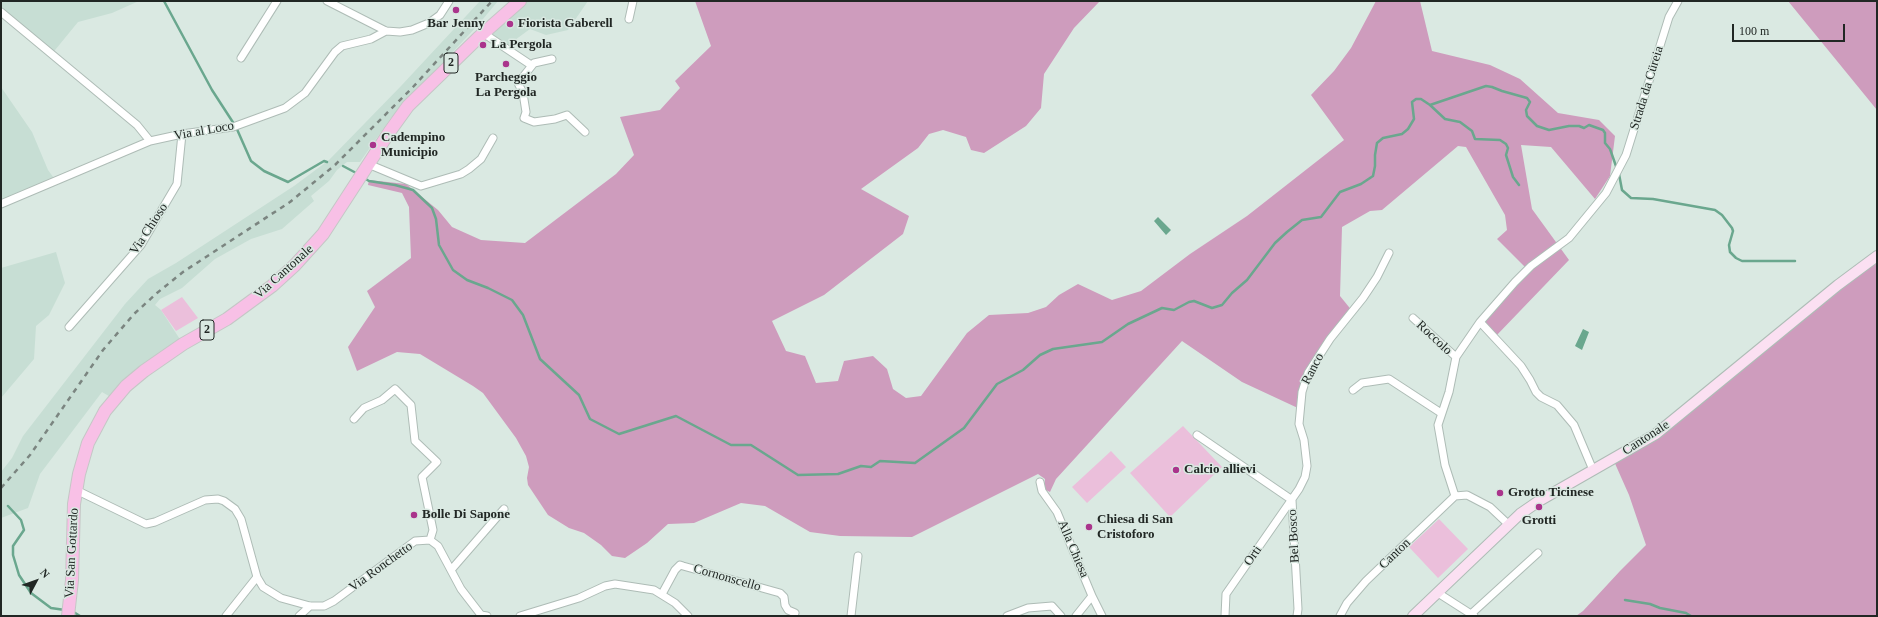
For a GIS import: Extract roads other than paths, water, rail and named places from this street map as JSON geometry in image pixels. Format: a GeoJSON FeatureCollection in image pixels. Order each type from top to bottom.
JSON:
{"type":"FeatureCollection","features":[{"type":"Feature","properties":{"kind":"main road","name":"Via Cantonale"},"geometry":{"type":"LineString","coordinates":[[76,490],[88,443],[99,421],[114,399],[134,379],[155,362],[227,318],[289,271],[315,244],[402,113],[414,99],[483,33],[520,1]]}},
{"type":"Feature","properties":{"kind":"main road","name":"Via San Gottardo"},"geometry":{"type":"LineString","coordinates":[[68,616],[72,591],[76,490]]}},
{"type":"Feature","properties":{"kind":"street"},"geometry":{"type":"LineString","coordinates":[[241,58],[278,1]]}},
{"type":"Feature","properties":{"kind":"street"},"geometry":{"type":"LineString","coordinates":[[327,1],[386,31],[406,31],[429,23],[440,15],[449,1]]}},
{"type":"Feature","properties":{"kind":"street"},"geometry":{"type":"LineString","coordinates":[[629,19],[633,1]]}},
{"type":"Feature","properties":{"kind":"street","name":"Strada da Cüreia"},"geometry":{"type":"LineString","coordinates":[[1480,322],[1531,266],[1562,244],[1579,228],[1601,200],[1626,155],[1669,17],[1678,1]]}},
{"type":"Feature","properties":{"kind":"street"},"geometry":{"type":"LineString","coordinates":[[1,12],[137,125],[150,141]]}},
{"type":"Feature","properties":{"kind":"street","name":"Via al Loco"},"geometry":{"type":"LineString","coordinates":[[1,204],[150,141],[182,134],[236,126],[286,108],[298,99],[342,46],[372,39],[386,31]]}},
{"type":"Feature","properties":{"kind":"street"},"geometry":{"type":"LineString","coordinates":[[483,33],[531,66]]}},
{"type":"Feature","properties":{"kind":"street"},"geometry":{"type":"LineString","coordinates":[[552,59],[531,66],[518,83],[523,93],[526,120],[534,122],[555,119],[567,115],[585,132]]}},
{"type":"Feature","properties":{"kind":"street","name":"Via Chioso"},"geometry":{"type":"LineString","coordinates":[[69,327],[141,245],[177,184],[182,134]]}},
{"type":"Feature","properties":{"kind":"street"},"geometry":{"type":"LineString","coordinates":[[364,171],[421,186],[461,174],[469,170],[481,159],[493,138]]}},
{"type":"Feature","properties":{"kind":"street","name":"Ranco"},"geometry":{"type":"LineString","coordinates":[[1292,500],[1305,477],[1307,466],[1304,440],[1298,424],[1302,392],[1308,373],[1330,339],[1368,292],[1389,253]]}},
{"type":"Feature","properties":{"kind":"street","name":"Cantonale"},"geometry":{"type":"LineString","coordinates":[[1413,616],[1508,524],[1531,506],[1656,434],[1838,285],[1877,256]]}},
{"type":"Feature","properties":{"kind":"street","name":"Roccolo"},"geometry":{"type":"LineString","coordinates":[[1413,318],[1456,357]]}},
{"type":"Feature","properties":{"kind":"street"},"geometry":{"type":"LineString","coordinates":[[1508,524],[1490,507],[1467,495],[1455,496],[1445,464],[1438,425],[1449,392],[1456,357],[1480,322],[1521,366],[1536,392],[1541,397],[1557,405],[1574,425],[1593,470]]}},
{"type":"Feature","properties":{"kind":"street"},"geometry":{"type":"LineString","coordinates":[[1353,390],[1362,383],[1389,379],[1441,413]]}},
{"type":"Feature","properties":{"kind":"street"},"geometry":{"type":"LineString","coordinates":[[354,419],[364,408],[382,400],[395,388],[411,405],[416,441],[437,462],[422,476],[433,530],[430,540]]}},
{"type":"Feature","properties":{"kind":"street","name":"Bel Bosco"},"geometry":{"type":"LineString","coordinates":[[1197,435],[1292,500],[1298,609],[1297,616]]}},
{"type":"Feature","properties":{"kind":"street","name":"Alla Chiesa"},"geometry":{"type":"LineString","coordinates":[[1040,482],[1042,491],[1057,512],[1092,596],[1102,616]]}},
{"type":"Feature","properties":{"kind":"street","name":"Via Ronchetto"},"geometry":{"type":"LineString","coordinates":[[76,490],[146,524],[155,522],[205,500],[218,499],[224,501],[235,509],[241,519],[256,577],[263,587],[281,598],[310,606],[324,606],[334,601],[415,541],[430,540],[438,546],[461,589],[481,615],[487,616]]}},
{"type":"Feature","properties":{"kind":"street","name":"Canton"},"geometry":{"type":"LineString","coordinates":[[1340,616],[1347,603],[1366,581],[1455,496]]}},
{"type":"Feature","properties":{"kind":"street","name":"Orti"},"geometry":{"type":"LineString","coordinates":[[1225,616],[1226,594],[1292,500]]}},
{"type":"Feature","properties":{"kind":"street"},"geometry":{"type":"LineString","coordinates":[[451,570],[504,509]]}},
{"type":"Feature","properties":{"kind":"street"},"geometry":{"type":"LineString","coordinates":[[1438,592],[1472,615],[1538,553]]}},
{"type":"Feature","properties":{"kind":"street"},"geometry":{"type":"LineString","coordinates":[[851,616],[858,556]]}},
{"type":"Feature","properties":{"kind":"street","name":"Cornonscello"},"geometry":{"type":"LineString","coordinates":[[662,594],[675,570],[680,566],[683,566],[780,593],[784,597],[785,606],[788,610],[795,613]]}},
{"type":"Feature","properties":{"kind":"street"},"geometry":{"type":"LineString","coordinates":[[226,616],[256,577]]}},
{"type":"Feature","properties":{"kind":"street"},"geometry":{"type":"LineString","coordinates":[[520,616],[579,598],[605,586],[627,585],[654,590],[662,594],[675,603],[688,616]]}},
{"type":"Feature","properties":{"kind":"street"},"geometry":{"type":"LineString","coordinates":[[1076,616],[1092,596]]}},
{"type":"Feature","properties":{"kind":"street"},"geometry":{"type":"LineString","coordinates":[[299,616],[310,606]]}},
{"type":"Feature","properties":{"kind":"street"},"geometry":{"type":"LineString","coordinates":[[1007,616],[1028,608],[1052,606],[1061,616]]}},
{"type":"Feature","properties":{"kind":"waterway"},"geometry":{"type":"LineString","coordinates":[[164,1],[212,90],[236,127],[251,161],[264,171],[288,182],[324,161],[327,162]]}},
{"type":"Feature","properties":{"kind":"waterway"},"geometry":{"type":"LineString","coordinates":[[364,178],[369,181],[395,185],[413,190],[432,208],[436,219],[439,245],[453,270],[467,280],[488,288],[512,300],[523,315],[540,359],[579,395],[590,419],[619,434],[676,416],[731,445],[751,445],[798,475],[838,474],[861,466],[871,467],[880,461],[915,463],[964,428],[997,384],[1023,370],[1040,355],[1053,349],[1102,342],[1128,324],[1162,308],[1174,310],[1194,301],[1212,308],[1222,305],[1232,293],[1247,280],[1275,243],[1287,232],[1302,220],[1321,217],[1340,192],[1361,184],[1373,176],[1377,143],[1383,138],[1402,134],[1408,129],[1414,119],[1412,102],[1416,99],[1421,99],[1430,105],[1486,86],[1527,98],[1530,102],[1526,110],[1527,116],[1537,126],[1549,130],[1569,126],[1579,126],[1584,128],[1589,125],[1603,130],[1605,133],[1605,143],[1610,149],[1617,169]]}},
{"type":"Feature","properties":{"kind":"waterway"},"geometry":{"type":"LineString","coordinates":[[1430,105],[1445,119],[1460,122],[1472,131],[1475,139],[1500,140],[1506,144],[1508,148],[1506,155],[1513,177],[1519,185]]}},
{"type":"Feature","properties":{"kind":"waterway"},"geometry":{"type":"LineString","coordinates":[[343,166],[358,174]]}},
{"type":"Feature","properties":{"kind":"waterway"},"geometry":{"type":"LineString","coordinates":[[1619,174],[1622,190],[1631,198],[1653,199],[1715,210],[1722,215],[1732,228],[1733,231],[1729,245],[1730,252],[1742,261],[1795,261]]}},
{"type":"Feature","properties":{"kind":"waterway"},"geometry":{"type":"LineString","coordinates":[[8,506],[21,520],[24,530],[13,546],[13,555],[19,575],[31,593],[51,608],[65,610]]}},
{"type":"Feature","properties":{"kind":"waterway"},"geometry":{"type":"LineString","coordinates":[[1625,600],[1650,604],[1660,608],[1686,613],[1691,616]]}},
{"type":"Feature","properties":{"kind":"waterway"},"geometry":{"type":"LineString","coordinates":[[72,611],[80,616]]}},
{"type":"Feature","properties":{"kind":"railway"},"geometry":{"type":"LineString","coordinates":[[1,488],[30,455],[103,350],[134,314],[183,272],[290,202],[335,165],[413,87],[492,1]]}},
{"type":"Feature","properties":{"kind":"place","name":"Bar Jenny"},"geometry":{"type":"Point","coordinates":[456,10]}},
{"type":"Feature","properties":{"kind":"place","name":"Fiorista Gaberell"},"geometry":{"type":"Point","coordinates":[510,24]}},
{"type":"Feature","properties":{"kind":"place","name":"La Pergola"},"geometry":{"type":"Point","coordinates":[483,45]}},
{"type":"Feature","properties":{"kind":"place","name":"Parcheggio La Pergola"},"geometry":{"type":"Point","coordinates":[506,64]}},
{"type":"Feature","properties":{"kind":"place","name":"Cadempino Municipio"},"geometry":{"type":"Point","coordinates":[373,145]}},
{"type":"Feature","properties":{"kind":"place","name":"Calcio allievi"},"geometry":{"type":"Point","coordinates":[1176,470]}},
{"type":"Feature","properties":{"kind":"place","name":"Grotto Ticinese"},"geometry":{"type":"Point","coordinates":[1500,493]}},
{"type":"Feature","properties":{"kind":"place","name":"Grotti"},"geometry":{"type":"Point","coordinates":[1539,507]}},
{"type":"Feature","properties":{"kind":"place","name":"Bolle Di Sapone"},"geometry":{"type":"Point","coordinates":[414,515]}},
{"type":"Feature","properties":{"kind":"place","name":"Chiesa di San Cristoforo"},"geometry":{"type":"Point","coordinates":[1089,527]}}]}
